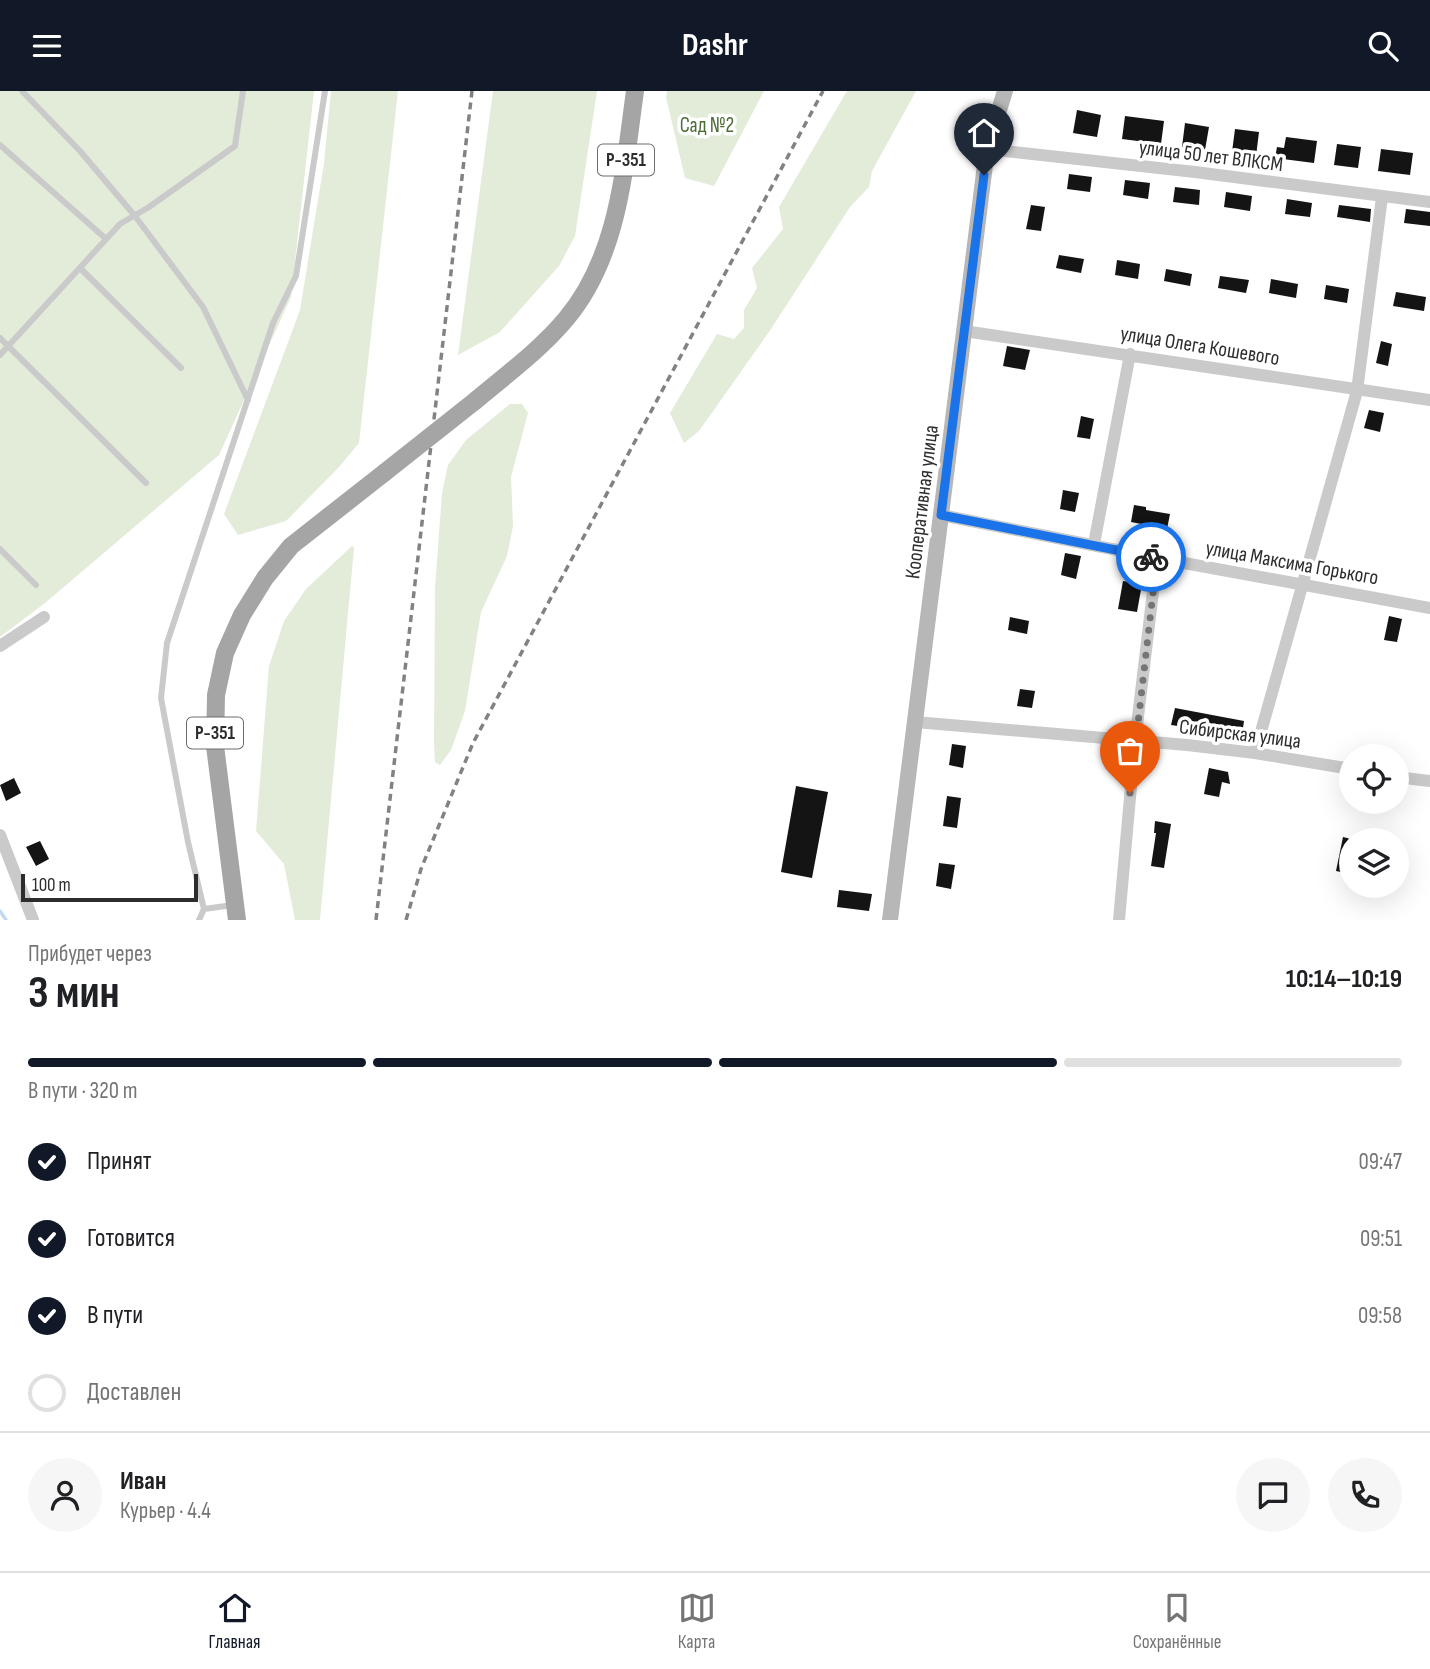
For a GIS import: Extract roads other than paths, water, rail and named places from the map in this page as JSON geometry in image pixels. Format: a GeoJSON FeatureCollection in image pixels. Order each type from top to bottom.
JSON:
{"type":"FeatureCollection","features":[{"type":"Feature","properties":{"kind":"main road","name":"Р-351"},"geometry":{"type":"LineString","coordinates":[[236,912],[215,746],[216,695],[225,653],[242,615],[265,578],[291,546],[474,401],[541,345],[567,318],[593,281],[612,229],[623,178],[635,91]]}},
{"type":"Feature","properties":{"kind":"main road","name":"Кооперативная улица"},"geometry":{"type":"LineString","coordinates":[[890,920],[987,149],[1005,91]]}},
{"type":"Feature","properties":{"kind":"street","name":"улица 50 лет ВЛКСМ"},"geometry":{"type":"LineString","coordinates":[[987,149],[1430,202]]}},
{"type":"Feature","properties":{"kind":"street"},"geometry":{"type":"LineString","coordinates":[[1255,753],[1357,391],[1382,197]]}},
{"type":"Feature","properties":{"kind":"street","name":"улица Олега Кошевого"},"geometry":{"type":"LineString","coordinates":[[964,331],[1430,400]]}},
{"type":"Feature","properties":{"kind":"street"},"geometry":{"type":"LineString","coordinates":[[1094,544],[1130,354]]}},
{"type":"Feature","properties":{"kind":"street","name":"улица Максима Горького"},"geometry":{"type":"LineString","coordinates":[[941,515],[1430,608]]}},
{"type":"Feature","properties":{"kind":"street"},"geometry":{"type":"LineString","coordinates":[[1119,920],[1135,743],[1157,558]]}},
{"type":"Feature","properties":{"kind":"street"},"geometry":{"type":"LineString","coordinates":[[0,646],[44,617]]}},
{"type":"Feature","properties":{"kind":"street","name":"Сибирская улица"},"geometry":{"type":"LineString","coordinates":[[915,722],[1255,753],[1339,767]]}},
{"type":"Feature","properties":{"kind":"street"},"geometry":{"type":"LineString","coordinates":[[1409,779],[1430,781]]}},
{"type":"Feature","properties":{"kind":"street"},"geometry":{"type":"LineString","coordinates":[[0,835],[33,920]]}},
{"type":"Feature","properties":{"kind":"lane"},"geometry":{"type":"LineString","coordinates":[[22,91],[80,151],[135,216],[203,307],[248,400]]}},
{"type":"Feature","properties":{"kind":"lane"},"geometry":{"type":"LineString","coordinates":[[0,355],[81,269],[105,238],[235,146],[243,91]]}},
{"type":"Feature","properties":{"kind":"lane"},"geometry":{"type":"LineString","coordinates":[[199,920],[204,909],[188,842],[161,698],[167,643],[273,323],[296,276],[325,91]]}},
{"type":"Feature","properties":{"kind":"lane"},"geometry":{"type":"LineString","coordinates":[[0,145],[105,238]]}},
{"type":"Feature","properties":{"kind":"lane"},"geometry":{"type":"LineString","coordinates":[[81,269],[181,368]]}},
{"type":"Feature","properties":{"kind":"lane"},"geometry":{"type":"LineString","coordinates":[[0,338],[146,483]]}},
{"type":"Feature","properties":{"kind":"lane"},"geometry":{"type":"LineString","coordinates":[[0,549],[36,585]]}},
{"type":"Feature","properties":{"kind":"lane"},"geometry":{"type":"LineString","coordinates":[[204,909],[236,912]]}},
{"type":"Feature","properties":{"kind":"waterway"},"geometry":{"type":"LineString","coordinates":[[0,911],[6,920]]}},
{"type":"Feature","properties":{"kind":"railway"},"geometry":{"type":"LineString","coordinates":[[376,920],[472,91]]}},
{"type":"Feature","properties":{"kind":"railway"},"geometry":{"type":"LineString","coordinates":[[406,920],[421,869],[473,743],[823,91]]}},
{"type":"Feature","properties":{"kind":"park label","name":"Сад №2"},"geometry":{"type":"Point","coordinates":[707,125]}}]}
